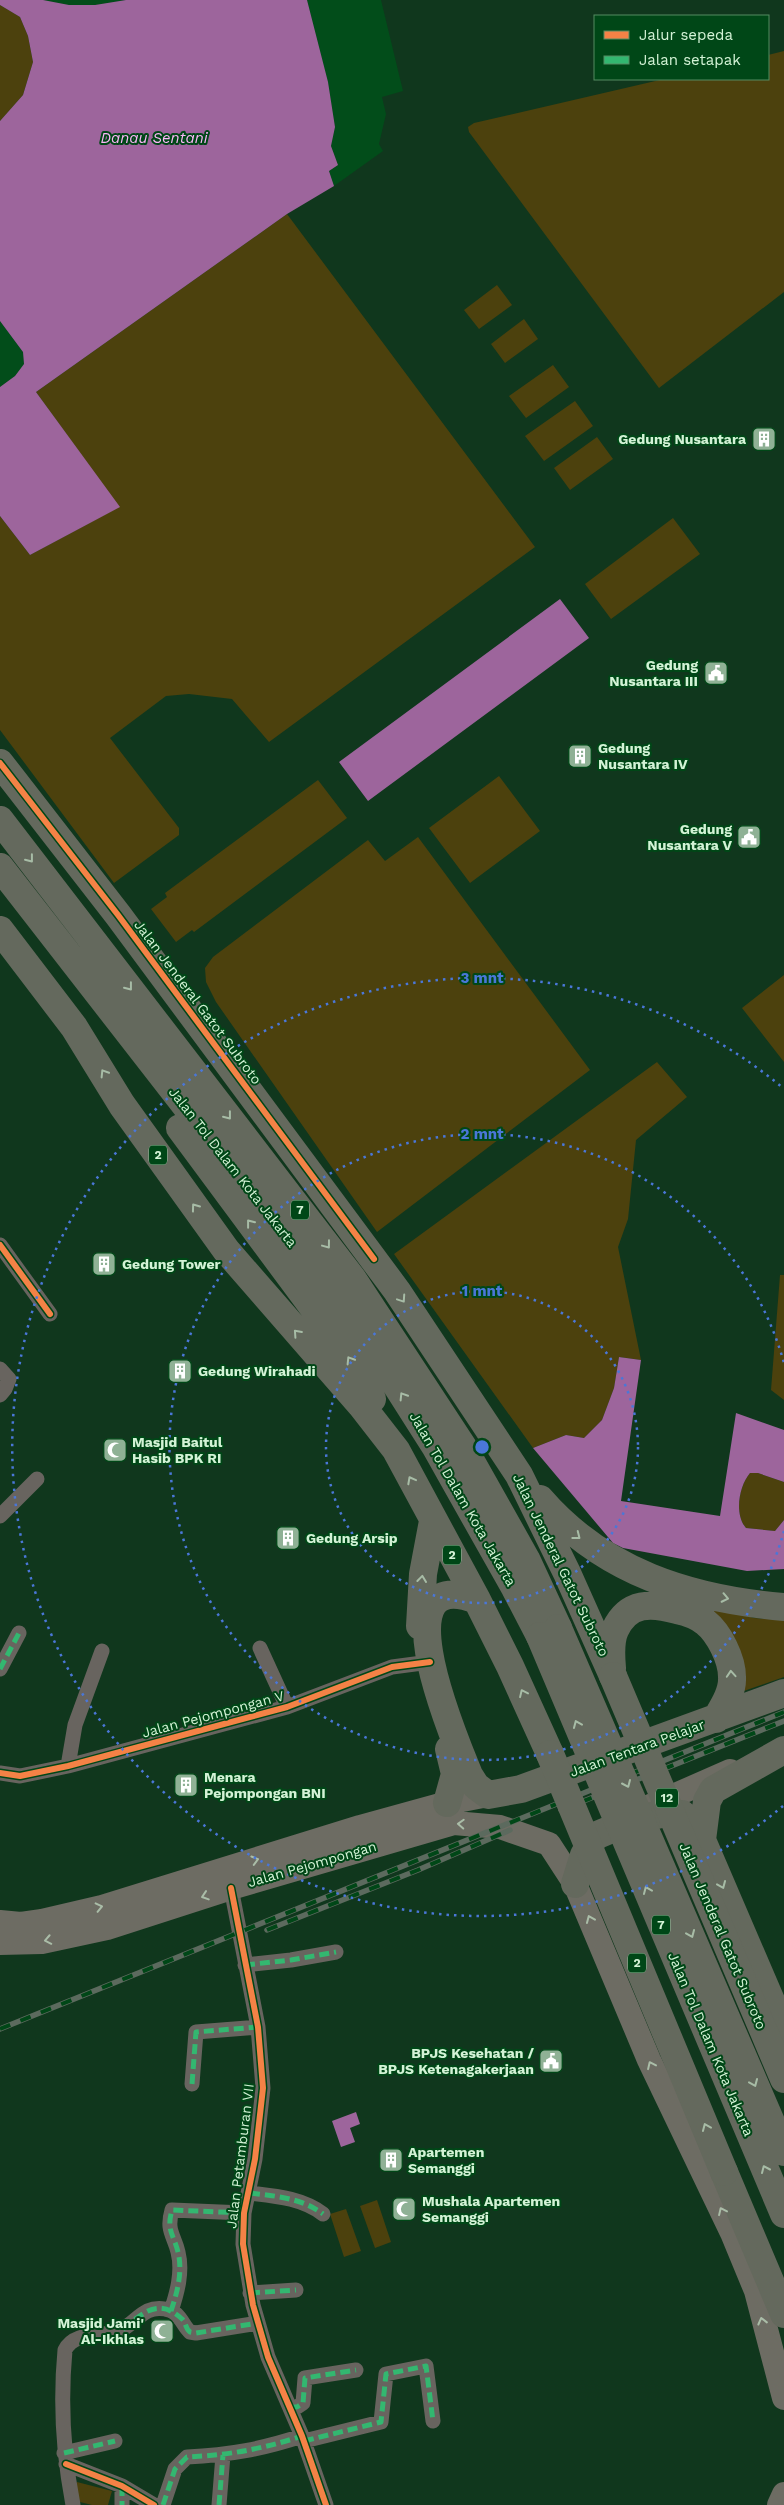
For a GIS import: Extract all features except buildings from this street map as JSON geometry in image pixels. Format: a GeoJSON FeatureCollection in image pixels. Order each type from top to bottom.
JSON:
{"type":"FeatureCollection","features":[{"type":"Feature","properties":{"kind":"highway","name":"Jalan Jenderal Gatot Subroto"},"geometry":{"type":"LineString","coordinates":[[0,763],[118,915],[391,1283],[519,1475],[567,1573],[613,1674],[784,2079]]}},
{"type":"Feature","properties":{"kind":"highway","name":"Jalan Tol Dalam Kota Jakarta"},"geometry":{"type":"LineString","coordinates":[[0,820],[352,1278],[463,1447],[526,1559],[549,1632],[784,2214]]}},
{"type":"Feature","properties":{"kind":"highway","name":"Jalan Tol Dalam Kota Jakarta"},"geometry":{"type":"LineString","coordinates":[[0,867],[366,1338],[435,1446],[515,1588],[549,1632],[784,2152]]}},
{"type":"Feature","properties":{"kind":"highway"},"geometry":{"type":"LineString","coordinates":[[35,914],[84,994],[223,1187],[335,1337],[374,1403],[396,1450]]}},
{"type":"Feature","properties":{"kind":"highway","name":"2"},"geometry":{"type":"LineString","coordinates":[[0,930],[74,1027],[122,1104],[226,1250],[362,1405],[396,1450],[477,1600],[510,1666],[550,1754],[724,2172],[749,2253],[781,2303]]}},
{"type":"Feature","properties":{"kind":"highway"},"geometry":{"type":"LineString","coordinates":[[519,1475],[571,1532],[623,1566],[665,1584],[752,1603],[784,1607]]}},
{"type":"Feature","properties":{"kind":"highway"},"geometry":{"type":"LineString","coordinates":[[433,1521],[419,1612],[426,1662],[443,1736],[454,1764],[455,1774],[448,1803]]}},
{"type":"Feature","properties":{"kind":"highway"},"geometry":{"type":"LineString","coordinates":[[477,1600],[460,1594],[446,1595],[436,1600],[430,1608],[427,1625],[426,1662],[469,1775],[476,1786],[488,1795]]}},
{"type":"Feature","properties":{"kind":"highway"},"geometry":{"type":"LineString","coordinates":[[613,1674],[611,1652],[615,1630],[626,1615],[636,1608],[649,1604],[687,1612],[705,1622],[717,1636],[729,1663],[732,1677],[730,1690],[716,1719]]}},
{"type":"Feature","properties":{"kind":"highway","name":"Jalan Tentara Pelajar"},"geometry":{"type":"LineString","coordinates":[[488,1795],[521,1789],[784,1693]]}},
{"type":"Feature","properties":{"kind":"highway","name":"Jalan Jenderal Gatot Subroto"},"geometry":{"type":"LineString","coordinates":[[784,1749],[713,1790],[707,1801],[702,1840],[784,2030]]}},
{"type":"Feature","properties":{"kind":"highway"},"geometry":{"type":"LineString","coordinates":[[575,1884],[584,1855],[595,1836],[633,1820],[661,1814],[682,1814],[694,1826],[702,1840]]}},
{"type":"Feature","properties":{"kind":"main road","name":"12"},"geometry":{"type":"LineString","coordinates":[[548,1844],[574,1839],[784,1749]]}},
{"type":"Feature","properties":{"kind":"main road","name":"Jalan Pejompongan"},"geometry":{"type":"LineString","coordinates":[[0,1922],[21,1924],[42,1921],[102,1907],[360,1827],[448,1803],[488,1795]]}},
{"type":"Feature","properties":{"kind":"main road","name":"Jalan Pejompongan"},"geometry":{"type":"LineString","coordinates":[[0,1943],[42,1942],[107,1928],[231,1888],[454,1823],[500,1826],[548,1844]]}},
{"type":"Feature","properties":{"kind":"main road"},"geometry":{"type":"LineString","coordinates":[[548,1844],[575,1884],[649,2060],[713,2192],[749,2253],[756,2291],[784,2398]]}},
{"type":"Feature","properties":{"kind":"main road"},"geometry":{"type":"LineString","coordinates":[[779,2505],[784,2494]]}},
{"type":"Feature","properties":{"kind":"street"},"geometry":{"type":"LineString","coordinates":[[0,1245],[50,1314]]}},
{"type":"Feature","properties":{"kind":"street"},"geometry":{"type":"LineString","coordinates":[[0,1395],[5,1389],[4,1374]]}},
{"type":"Feature","properties":{"kind":"street"},"geometry":{"type":"LineString","coordinates":[[0,1516],[38,1479]]}},
{"type":"Feature","properties":{"kind":"street"},"geometry":{"type":"LineString","coordinates":[[0,1669],[19,1634]]}},
{"type":"Feature","properties":{"kind":"street"},"geometry":{"type":"LineString","coordinates":[[260,1648],[287,1707]]}},
{"type":"Feature","properties":{"kind":"street"},"geometry":{"type":"LineString","coordinates":[[68,1766],[75,1725],[102,1652]]}},
{"type":"Feature","properties":{"kind":"street","name":"Jalan Pejompongan V"},"geometry":{"type":"LineString","coordinates":[[0,1773],[20,1776],[68,1766],[287,1707],[376,1672],[426,1662]]}},
{"type":"Feature","properties":{"kind":"street","name":"Jalan Petamburan VII"},"geometry":{"type":"LineString","coordinates":[[231,1888],[258,2027],[263,2088],[250,2193],[244,2212],[242,2244],[250,2292],[268,2357],[303,2439],[326,2505]]}},
{"type":"Feature","properties":{"kind":"street"},"geometry":{"type":"LineString","coordinates":[[245,1965],[291,1960],[336,1952]]}},
{"type":"Feature","properties":{"kind":"street"},"geometry":{"type":"LineString","coordinates":[[192,2084],[196,2032],[258,2027]]}},
{"type":"Feature","properties":{"kind":"street"},"geometry":{"type":"LineString","coordinates":[[250,2193],[312,2206],[323,2214]]}},
{"type":"Feature","properties":{"kind":"street"},"geometry":{"type":"LineString","coordinates":[[170,2311],[177,2292],[179,2268],[178,2252],[170,2233],[172,2210],[244,2212]]}},
{"type":"Feature","properties":{"kind":"street"},"geometry":{"type":"LineString","coordinates":[[250,2292],[296,2290]]}},
{"type":"Feature","properties":{"kind":"street"},"geometry":{"type":"LineString","coordinates":[[73,2505],[65,2458],[61,2400],[65,2350],[68,2344],[75,2339],[120,2330],[147,2310],[158,2308],[170,2311],[183,2319],[186,2329],[196,2333],[258,2323]]}},
{"type":"Feature","properties":{"kind":"street"},"geometry":{"type":"LineString","coordinates":[[163,2505],[175,2469],[187,2457],[261,2450],[381,2422],[386,2374],[426,2366],[433,2421]]}},
{"type":"Feature","properties":{"kind":"street"},"geometry":{"type":"LineString","coordinates":[[290,2408],[297,2407],[303,2403],[305,2378],[356,2370]]}},
{"type":"Feature","properties":{"kind":"street"},"geometry":{"type":"LineString","coordinates":[[65,2458],[114,2441]]}},
{"type":"Feature","properties":{"kind":"street"},"geometry":{"type":"LineString","coordinates":[[219,2505],[223,2455]]}},
{"type":"Feature","properties":{"kind":"street"},"geometry":{"type":"LineString","coordinates":[[65,2458],[122,2486],[154,2505]]}},
{"type":"Feature","properties":{"kind":"street"},"geometry":{"type":"LineString","coordinates":[[122,2486],[122,2505]]}},
{"type":"Feature","properties":{"kind":"shaded area"},"geometry":{"type":"Polygon","coordinates":[[[43,0],[126,0],[95,5],[69,5],[43,0]]]}},
{"type":"Feature","properties":{"kind":"shaded area"},"geometry":{"type":"Polygon","coordinates":[[[307,0],[381,0],[403,91],[382,97],[386,114],[379,144],[383,151],[334,186],[329,171],[338,165],[331,146],[335,127],[328,83],[307,0]]]}},
{"type":"Feature","properties":{"kind":"shaded area"},"geometry":{"type":"Polygon","coordinates":[[[0,5],[20,17],[28,36],[33,62],[23,95],[0,121],[0,5]]]}},
{"type":"Feature","properties":{"kind":"shaded area"},"geometry":{"type":"Polygon","coordinates":[[[784,51],[784,292],[659,388],[469,132],[468,127],[474,123],[660,80],[769,80],[769,55],[784,51]]]}},
{"type":"Feature","properties":{"kind":"shaded area"},"geometry":{"type":"Polygon","coordinates":[[[287,214],[535,547],[269,742],[232,699],[189,694],[166,696],[110,738],[179,828],[179,835],[114,883],[0,730],[0,516],[30,555],[119,507],[36,392],[287,214]]]}},
{"type":"Feature","properties":{"kind":"shaded area"},"geometry":{"type":"Polygon","coordinates":[[[497,285],[512,305],[479,329],[464,310],[497,285]]]}},
{"type":"Feature","properties":{"kind":"shaded area"},"geometry":{"type":"Polygon","coordinates":[[[524,319],[538,339],[505,363],[491,344],[524,319]]]}},
{"type":"Feature","properties":{"kind":"shaded area"},"geometry":{"type":"Polygon","coordinates":[[[0,321],[23,352],[24,365],[15,376],[0,387],[0,321]]]}},
{"type":"Feature","properties":{"kind":"shaded area"},"geometry":{"type":"Polygon","coordinates":[[[553,365],[569,387],[526,418],[509,396],[553,365]]]}},
{"type":"Feature","properties":{"kind":"shaded area"},"geometry":{"type":"Polygon","coordinates":[[[575,401],[593,426],[544,461],[525,436],[575,401]]]}},
{"type":"Feature","properties":{"kind":"shaded area"},"geometry":{"type":"Polygon","coordinates":[[[597,437],[613,459],[570,490],[554,468],[597,437]]]}},
{"type":"Feature","properties":{"kind":"shaded area"},"geometry":{"type":"Polygon","coordinates":[[[673,518],[700,554],[611,619],[585,584],[673,518]]]}},
{"type":"Feature","properties":{"kind":"shaded area"},"geometry":{"type":"Polygon","coordinates":[[[499,776],[540,831],[470,883],[429,828],[499,776]]]}},
{"type":"Feature","properties":{"kind":"shaded area"},"geometry":{"type":"Polygon","coordinates":[[[318,780],[347,818],[194,932],[192,930],[176,942],[151,909],[167,897],[165,893],[318,780]]]}},
{"type":"Feature","properties":{"kind":"shaded area"},"geometry":{"type":"Polygon","coordinates":[[[418,837],[590,1070],[377,1232],[216,1002],[206,982],[205,968],[213,957],[368,840],[385,861],[418,837]]]}},
{"type":"Feature","properties":{"kind":"shaded area"},"geometry":{"type":"Polygon","coordinates":[[[784,975],[784,1062],[742,1008],[784,975]]]}},
{"type":"Feature","properties":{"kind":"shaded area"},"geometry":{"type":"Polygon","coordinates":[[[657,1062],[687,1097],[636,1140],[628,1219],[618,1247],[641,1360],[619,1357],[614,1388],[602,1420],[584,1438],[566,1435],[533,1448],[394,1254],[657,1062]]]}},
{"type":"Feature","properties":{"kind":"shaded area"},"geometry":{"type":"Polygon","coordinates":[[[780,1275],[784,1275],[784,1400],[771,1390],[780,1275]]]}},
{"type":"Feature","properties":{"kind":"shaded area"},"geometry":{"type":"Polygon","coordinates":[[[750,1473],[758,1473],[784,1482],[784,1520],[775,1531],[746,1528],[742,1522],[739,1500],[743,1485],[750,1473]]]}},
{"type":"Feature","properties":{"kind":"shaded area"},"geometry":{"type":"Polygon","coordinates":[[[708,1605],[754,1618],[784,1620],[784,1677],[741,1692],[708,1605]]]}},
{"type":"Feature","properties":{"kind":"shaded area"},"geometry":{"type":"Polygon","coordinates":[[[377,2200],[391,2242],[375,2248],[360,2206],[377,2200]]]}},
{"type":"Feature","properties":{"kind":"shaded area"},"geometry":{"type":"Polygon","coordinates":[[[346,2209],[361,2251],[344,2257],[330,2214],[346,2209]]]}},
{"type":"Feature","properties":{"kind":"shaded area"},"geometry":{"type":"Polygon","coordinates":[[[77,2482],[112,2491],[108,2505],[92,2505],[72,2500],[77,2482]]]}},
{"type":"Feature","properties":{"kind":"water","name":"Danau Sentani"},"geometry":{"type":"Polygon","coordinates":[[[0,0],[43,0],[69,5],[95,5],[126,0],[307,0],[328,82],[335,127],[331,146],[338,165],[329,171],[334,186],[287,214],[36,392],[120,507],[30,555],[0,516],[0,387],[15,376],[24,364],[23,352],[0,321],[0,121],[23,95],[33,62],[28,36],[20,17],[0,5],[0,0]]]}},
{"type":"Feature","properties":{"kind":"water"},"geometry":{"type":"Polygon","coordinates":[[[560,599],[589,638],[368,801],[339,762],[560,599]]]}},
{"type":"Feature","properties":{"kind":"water"},"geometry":{"type":"Polygon","coordinates":[[[619,1357],[641,1360],[621,1501],[720,1516],[736,1413],[784,1430],[784,1482],[758,1473],[750,1473],[743,1485],[739,1508],[742,1522],[746,1528],[775,1531],[784,1520],[784,1569],[747,1571],[623,1548],[613,1543],[533,1448],[566,1435],[584,1438],[602,1420],[614,1388],[619,1357]]]}},
{"type":"Feature","properties":{"kind":"water"},"geometry":{"type":"Polygon","coordinates":[[[356,2112],[360,2124],[350,2128],[355,2142],[341,2147],[332,2121],[356,2112]]]}},
{"type":"Feature","properties":{"kind":"railway"},"geometry":{"type":"LineString","coordinates":[[0,2029],[784,1712]]}},
{"type":"Feature","properties":{"kind":"railway"},"geometry":{"type":"LineString","coordinates":[[561,1810],[784,1721]]}},
{"type":"Feature","properties":{"kind":"railway"},"geometry":{"type":"LineString","coordinates":[[267,1930],[418,1870],[510,1830]]}},
{"type":"Feature","properties":{"kind":"marked path"},"geometry":{"type":"LineString","coordinates":[[0,1669],[19,1633]]}},
{"type":"Feature","properties":{"kind":"marked path"},"geometry":{"type":"LineString","coordinates":[[245,1965],[291,1960],[336,1952]]}},
{"type":"Feature","properties":{"kind":"marked path"},"geometry":{"type":"LineString","coordinates":[[192,2084],[196,2032],[258,2027]]}},
{"type":"Feature","properties":{"kind":"marked path"},"geometry":{"type":"LineString","coordinates":[[250,2193],[297,2201],[323,2214]]}},
{"type":"Feature","properties":{"kind":"marked path"},"geometry":{"type":"LineString","coordinates":[[171,2311],[180,2275],[178,2252],[170,2228],[172,2210],[244,2213]]}},
{"type":"Feature","properties":{"kind":"marked path"},"geometry":{"type":"LineString","coordinates":[[250,2293],[296,2290]]}},
{"type":"Feature","properties":{"kind":"marked path"},"geometry":{"type":"LineString","coordinates":[[123,2329],[144,2313],[158,2308],[173,2312],[183,2320],[190,2332],[196,2333],[258,2323]]}},
{"type":"Feature","properties":{"kind":"marked path"},"geometry":{"type":"LineString","coordinates":[[304,2441],[381,2422],[386,2374],[426,2366],[433,2421]]}},
{"type":"Feature","properties":{"kind":"marked path"},"geometry":{"type":"LineString","coordinates":[[290,2407],[297,2407],[303,2403],[305,2378],[356,2370]]}},
{"type":"Feature","properties":{"kind":"marked path"},"geometry":{"type":"LineString","coordinates":[[163,2505],[175,2469],[187,2457],[246,2451],[302,2436]]}},
{"type":"Feature","properties":{"kind":"marked path"},"geometry":{"type":"LineString","coordinates":[[64,2453],[115,2441]]}},
{"type":"Feature","properties":{"kind":"marked path"},"geometry":{"type":"LineString","coordinates":[[219,2505],[223,2455]]}},
{"type":"Feature","properties":{"kind":"marked path"},"geometry":{"type":"LineString","coordinates":[[122,2486],[122,2505]]}},
{"type":"Feature","properties":{"kind":"cycle path"},"geometry":{"type":"LineString","coordinates":[[0,763],[118,915],[374,1259]]}},
{"type":"Feature","properties":{"kind":"cycle path"},"geometry":{"type":"LineString","coordinates":[[0,1245],[50,1314]]}},
{"type":"Feature","properties":{"kind":"cycle path"},"geometry":{"type":"LineString","coordinates":[[0,1773],[20,1776],[68,1766],[287,1707],[392,1667],[430,1662]]}},
{"type":"Feature","properties":{"kind":"cycle path"},"geometry":{"type":"LineString","coordinates":[[231,1888],[258,2027],[263,2088],[255,2159],[244,2213],[243,2244],[253,2305],[268,2357],[302,2436],[326,2505]]}},
{"type":"Feature","properties":{"kind":"cycle path"},"geometry":{"type":"LineString","coordinates":[[66,2464],[122,2486],[154,2505]]}},
{"type":"Feature","properties":{"kind":"place","name":"Gedung Nusantara"},"geometry":{"type":"Point","coordinates":[764,439]}},
{"type":"Feature","properties":{"kind":"place","name":"Gedung Nusantara III"},"geometry":{"type":"Point","coordinates":[716,673]}},
{"type":"Feature","properties":{"kind":"place","name":"Gedung Nusantara IV"},"geometry":{"type":"Point","coordinates":[580,756]}},
{"type":"Feature","properties":{"kind":"place","name":"Gedung Nusantara V"},"geometry":{"type":"Point","coordinates":[749,837]}},
{"type":"Feature","properties":{"kind":"place","name":"Gedung Tower"},"geometry":{"type":"Point","coordinates":[104,1264]}},
{"type":"Feature","properties":{"kind":"place","name":"Gedung Wirahadi"},"geometry":{"type":"Point","coordinates":[180,1371]}},
{"type":"Feature","properties":{"kind":"place","name":"Masjid Baitul Hasib BPK RI"},"geometry":{"type":"Point","coordinates":[115,1450]}},
{"type":"Feature","properties":{"kind":"place","name":"Gedung Arsip"},"geometry":{"type":"Point","coordinates":[288,1538]}},
{"type":"Feature","properties":{"kind":"place","name":"Menara Pejompongan BNI"},"geometry":{"type":"Point","coordinates":[186,1785]}},
{"type":"Feature","properties":{"kind":"place","name":"BPJS Kesehatan / BPJS Ketenagakerjaan"},"geometry":{"type":"Point","coordinates":[551,2061]}},
{"type":"Feature","properties":{"kind":"place","name":"Apartemen Semanggi"},"geometry":{"type":"Point","coordinates":[391,2160]}},
{"type":"Feature","properties":{"kind":"place","name":"Mushala Apartemen Semanggi"},"geometry":{"type":"Point","coordinates":[404,2209]}},
{"type":"Feature","properties":{"kind":"place","name":"Masjid Jami' Al-Ikhlas"},"geometry":{"type":"Point","coordinates":[162,2331]}}]}
